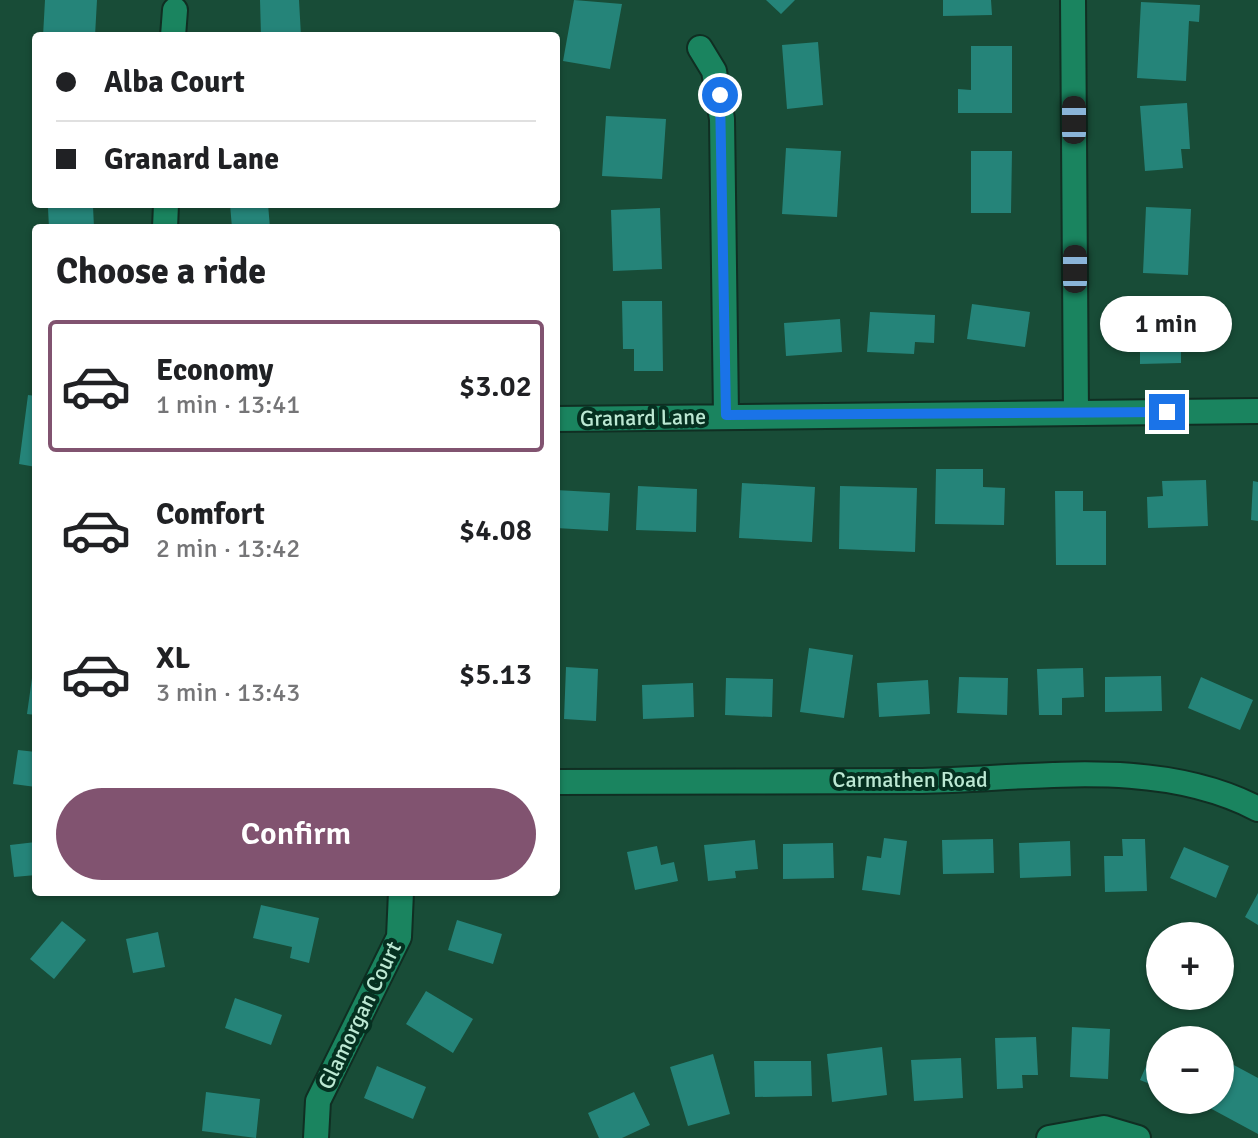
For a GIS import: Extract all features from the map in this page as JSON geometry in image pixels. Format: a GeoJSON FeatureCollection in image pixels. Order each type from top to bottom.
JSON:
{"type":"FeatureCollection","features":[{"type":"Feature","properties":{"kind":"street"},"geometry":{"type":"LineString","coordinates":[[1073,0],[1076,413]]}},
{"type":"Feature","properties":{"kind":"street"},"geometry":{"type":"LineString","coordinates":[[173,32],[175,10]]}},
{"type":"Feature","properties":{"kind":"street"},"geometry":{"type":"LineString","coordinates":[[700,48],[714,71],[722,119],[726,415]]}},
{"type":"Feature","properties":{"kind":"street","name":"Granard Lane"},"geometry":{"type":"LineString","coordinates":[[560,419],[1258,411]]}},
{"type":"Feature","properties":{"kind":"street","name":"Carmathen Road"},"geometry":{"type":"LineString","coordinates":[[560,782],[1126,776],[1168,778],[1204,786],[1258,809]]}},
{"type":"Feature","properties":{"kind":"street","name":"Glamorgan Court"},"geometry":{"type":"LineString","coordinates":[[316,1138],[318,1101],[399,937],[401,896]]}},
{"type":"Feature","properties":{"kind":"street"},"geometry":{"type":"LineString","coordinates":[[1049,1138],[1104,1128],[1138,1138]]}},
{"type":"Feature","properties":{"kind":"building"},"geometry":{"type":"Polygon","coordinates":[[[45,0],[97,0],[95,32],[43,32],[45,0]]]}},
{"type":"Feature","properties":{"kind":"building"},"geometry":{"type":"Polygon","coordinates":[[[260,0],[299,0],[301,32],[261,32],[260,0]]]}},
{"type":"Feature","properties":{"kind":"building"},"geometry":{"type":"Polygon","coordinates":[[[574,0],[622,4],[610,69],[563,61],[574,0]]]}},
{"type":"Feature","properties":{"kind":"building"},"geometry":{"type":"Polygon","coordinates":[[[766,0],[795,0],[781,14],[766,0]]]}},
{"type":"Feature","properties":{"kind":"building"},"geometry":{"type":"Polygon","coordinates":[[[943,0],[991,0],[992,15],[943,16],[943,0]]]}},
{"type":"Feature","properties":{"kind":"building"},"geometry":{"type":"Polygon","coordinates":[[[1141,2],[1200,5],[1199,22],[1189,21],[1186,81],[1137,78],[1141,2]]]}},
{"type":"Feature","properties":{"kind":"building"},"geometry":{"type":"Polygon","coordinates":[[[818,42],[823,105],[787,109],[782,45],[818,42]]]}},
{"type":"Feature","properties":{"kind":"building"},"geometry":{"type":"Polygon","coordinates":[[[971,46],[1012,46],[1012,113],[958,113],[958,89],[971,90],[971,46]]]}},
{"type":"Feature","properties":{"kind":"building"},"geometry":{"type":"Polygon","coordinates":[[[1187,103],[1190,149],[1181,149],[1183,168],[1145,171],[1140,106],[1187,103]]]}},
{"type":"Feature","properties":{"kind":"building"},"geometry":{"type":"Polygon","coordinates":[[[606,116],[666,119],[662,179],[602,176],[606,116]]]}},
{"type":"Feature","properties":{"kind":"building"},"geometry":{"type":"Polygon","coordinates":[[[786,148],[841,151],[837,217],[782,214],[786,148]]]}},
{"type":"Feature","properties":{"kind":"building"},"geometry":{"type":"Polygon","coordinates":[[[971,151],[1012,151],[1011,213],[971,213],[971,151]]]}},
{"type":"Feature","properties":{"kind":"building"},"geometry":{"type":"Polygon","coordinates":[[[1146,207],[1191,209],[1188,275],[1143,273],[1146,207]]]}},
{"type":"Feature","properties":{"kind":"building"},"geometry":{"type":"Polygon","coordinates":[[[48,208],[93,208],[94,224],[49,224],[48,208]]]}},
{"type":"Feature","properties":{"kind":"building"},"geometry":{"type":"Polygon","coordinates":[[[230,208],[268,208],[270,224],[232,224],[230,208]]]}},
{"type":"Feature","properties":{"kind":"building"},"geometry":{"type":"Polygon","coordinates":[[[660,208],[662,269],[613,271],[611,210],[660,208]]]}},
{"type":"Feature","properties":{"kind":"building"},"geometry":{"type":"Polygon","coordinates":[[[622,301],[662,301],[663,371],[634,371],[634,349],[623,349],[622,301]]]}},
{"type":"Feature","properties":{"kind":"building"},"geometry":{"type":"Polygon","coordinates":[[[972,304],[1030,312],[1025,347],[967,339],[972,304]]]}},
{"type":"Feature","properties":{"kind":"building"},"geometry":{"type":"Polygon","coordinates":[[[1140,304],[1181,304],[1181,363],[1140,364],[1140,304]]]}},
{"type":"Feature","properties":{"kind":"building"},"geometry":{"type":"Polygon","coordinates":[[[870,312],[935,315],[934,343],[915,342],[914,354],[867,352],[870,312]]]}},
{"type":"Feature","properties":{"kind":"building"},"geometry":{"type":"Polygon","coordinates":[[[840,319],[842,352],[786,356],[784,323],[840,319]]]}},
{"type":"Feature","properties":{"kind":"building"},"geometry":{"type":"Polygon","coordinates":[[[28,395],[32,396],[32,466],[19,464],[28,395]]]}},
{"type":"Feature","properties":{"kind":"building"},"geometry":{"type":"Polygon","coordinates":[[[936,469],[983,469],[983,487],[1005,488],[1004,525],[935,524],[936,469]]]}},
{"type":"Feature","properties":{"kind":"building"},"geometry":{"type":"Polygon","coordinates":[[[1206,480],[1208,526],[1148,528],[1147,497],[1163,496],[1162,481],[1206,480]]]}},
{"type":"Feature","properties":{"kind":"building"},"geometry":{"type":"Polygon","coordinates":[[[1253,481],[1258,482],[1258,521],[1251,520],[1253,481]]]}},
{"type":"Feature","properties":{"kind":"building"},"geometry":{"type":"Polygon","coordinates":[[[742,483],[815,487],[812,542],[739,538],[742,483]]]}},
{"type":"Feature","properties":{"kind":"building"},"geometry":{"type":"Polygon","coordinates":[[[638,486],[697,489],[696,532],[636,530],[638,486]]]}},
{"type":"Feature","properties":{"kind":"building"},"geometry":{"type":"Polygon","coordinates":[[[840,486],[917,488],[915,552],[839,549],[840,486]]]}},
{"type":"Feature","properties":{"kind":"building"},"geometry":{"type":"Polygon","coordinates":[[[560,490],[610,493],[608,531],[560,528],[560,490]]]}},
{"type":"Feature","properties":{"kind":"building"},"geometry":{"type":"Polygon","coordinates":[[[1055,491],[1083,491],[1083,511],[1106,511],[1106,565],[1056,565],[1055,491]]]}},
{"type":"Feature","properties":{"kind":"building"},"geometry":{"type":"Polygon","coordinates":[[[809,648],[853,655],[844,718],[800,712],[809,648]]]}},
{"type":"Feature","properties":{"kind":"building"},"geometry":{"type":"Polygon","coordinates":[[[566,667],[598,669],[596,721],[564,719],[566,667]]]}},
{"type":"Feature","properties":{"kind":"building"},"geometry":{"type":"Polygon","coordinates":[[[1083,668],[1084,697],[1062,698],[1062,715],[1039,715],[1037,669],[1083,668]]]}},
{"type":"Feature","properties":{"kind":"building"},"geometry":{"type":"Polygon","coordinates":[[[1161,676],[1162,711],[1105,712],[1105,677],[1161,676]]]}},
{"type":"Feature","properties":{"kind":"building"},"geometry":{"type":"Polygon","coordinates":[[[959,677],[1008,678],[1007,715],[957,713],[959,677]]]}},
{"type":"Feature","properties":{"kind":"building"},"geometry":{"type":"Polygon","coordinates":[[[1201,677],[1253,700],[1240,730],[1188,708],[1201,677]]]}},
{"type":"Feature","properties":{"kind":"building"},"geometry":{"type":"Polygon","coordinates":[[[32,678],[32,715],[27,714],[32,678]]]}},
{"type":"Feature","properties":{"kind":"building"},"geometry":{"type":"Polygon","coordinates":[[[726,678],[773,679],[772,717],[725,715],[726,678]]]}},
{"type":"Feature","properties":{"kind":"building"},"geometry":{"type":"Polygon","coordinates":[[[928,680],[930,714],[879,717],[877,683],[928,680]]]}},
{"type":"Feature","properties":{"kind":"building"},"geometry":{"type":"Polygon","coordinates":[[[693,683],[694,717],[643,719],[642,685],[693,683]]]}},
{"type":"Feature","properties":{"kind":"building"},"geometry":{"type":"Polygon","coordinates":[[[18,750],[32,752],[32,786],[13,784],[18,750]]]}},
{"type":"Feature","properties":{"kind":"building"},"geometry":{"type":"Polygon","coordinates":[[[884,838],[907,841],[900,895],[862,890],[867,856],[881,858],[884,838]]]}},
{"type":"Feature","properties":{"kind":"building"},"geometry":{"type":"Polygon","coordinates":[[[993,839],[994,873],[943,874],[942,840],[993,839]]]}},
{"type":"Feature","properties":{"kind":"building"},"geometry":{"type":"Polygon","coordinates":[[[1122,839],[1145,839],[1147,891],[1105,892],[1104,856],[1123,856],[1122,839]]]}},
{"type":"Feature","properties":{"kind":"building"},"geometry":{"type":"Polygon","coordinates":[[[755,840],[758,869],[735,871],[736,878],[708,881],[704,845],[755,840]]]}},
{"type":"Feature","properties":{"kind":"building"},"geometry":{"type":"Polygon","coordinates":[[[1070,841],[1071,876],[1020,878],[1019,843],[1070,841]]]}},
{"type":"Feature","properties":{"kind":"building"},"geometry":{"type":"Polygon","coordinates":[[[32,842],[32,875],[14,877],[10,845],[32,842]]]}},
{"type":"Feature","properties":{"kind":"building"},"geometry":{"type":"Polygon","coordinates":[[[833,843],[834,878],[783,879],[783,844],[833,843]]]}},
{"type":"Feature","properties":{"kind":"building"},"geometry":{"type":"Polygon","coordinates":[[[657,846],[661,865],[674,862],[678,881],[635,890],[627,852],[657,846]]]}},
{"type":"Feature","properties":{"kind":"building"},"geometry":{"type":"Polygon","coordinates":[[[1184,847],[1229,866],[1216,898],[1170,878],[1184,847]]]}},
{"type":"Feature","properties":{"kind":"building"},"geometry":{"type":"Polygon","coordinates":[[[1258,893],[1258,925],[1245,917],[1258,893]]]}},
{"type":"Feature","properties":{"kind":"building"},"geometry":{"type":"Polygon","coordinates":[[[261,905],[319,918],[309,963],[290,958],[292,947],[253,938],[261,905]]]}},
{"type":"Feature","properties":{"kind":"building"},"geometry":{"type":"Polygon","coordinates":[[[457,920],[502,934],[493,964],[448,950],[457,920]]]}},
{"type":"Feature","properties":{"kind":"building"},"geometry":{"type":"Polygon","coordinates":[[[62,921],[86,940],[54,979],[30,959],[62,921]]]}},
{"type":"Feature","properties":{"kind":"building"},"geometry":{"type":"Polygon","coordinates":[[[158,932],[165,967],[133,973],[126,939],[158,932]]]}},
{"type":"Feature","properties":{"kind":"building"},"geometry":{"type":"Polygon","coordinates":[[[426,991],[473,1019],[453,1053],[406,1024],[426,991]]]}},
{"type":"Feature","properties":{"kind":"building"},"geometry":{"type":"Polygon","coordinates":[[[235,998],[282,1015],[271,1045],[225,1028],[235,998]]]}},
{"type":"Feature","properties":{"kind":"building"},"geometry":{"type":"Polygon","coordinates":[[[1072,1027],[1110,1029],[1108,1079],[1070,1077],[1072,1027]]]}},
{"type":"Feature","properties":{"kind":"building"},"geometry":{"type":"Polygon","coordinates":[[[1036,1037],[1038,1075],[1022,1075],[1023,1088],[997,1089],[995,1038],[1036,1037]]]}},
{"type":"Feature","properties":{"kind":"building"},"geometry":{"type":"Polygon","coordinates":[[[882,1047],[887,1095],[832,1102],[827,1054],[882,1047]]]}},
{"type":"Feature","properties":{"kind":"building"},"geometry":{"type":"Polygon","coordinates":[[[713,1054],[730,1114],[688,1126],[670,1067],[713,1054]]]}},
{"type":"Feature","properties":{"kind":"building"},"geometry":{"type":"Polygon","coordinates":[[[961,1058],[963,1098],[914,1101],[911,1060],[961,1058]]]}},
{"type":"Feature","properties":{"kind":"building"},"geometry":{"type":"Polygon","coordinates":[[[754,1061],[811,1061],[812,1096],[755,1097],[754,1061]]]}},
{"type":"Feature","properties":{"kind":"building"},"geometry":{"type":"Polygon","coordinates":[[[1234,1065],[1258,1078],[1258,1134],[1221,1114],[1234,1114],[1234,1065]]]}},
{"type":"Feature","properties":{"kind":"building"},"geometry":{"type":"Polygon","coordinates":[[[377,1066],[426,1087],[413,1119],[364,1098],[377,1066]]]}},
{"type":"Feature","properties":{"kind":"building"},"geometry":{"type":"Polygon","coordinates":[[[1146,1066],[1146,1082],[1140,1080],[1146,1066]]]}},
{"type":"Feature","properties":{"kind":"building"},"geometry":{"type":"Polygon","coordinates":[[[206,1092],[260,1099],[256,1138],[202,1131],[206,1092]]]}},
{"type":"Feature","properties":{"kind":"building"},"geometry":{"type":"Polygon","coordinates":[[[634,1092],[650,1125],[622,1138],[599,1138],[588,1113],[634,1092]]]}},
{"type":"Feature","properties":{"kind":"route"},"geometry":{"type":"LineString","coordinates":[[720,95],[726,415],[1167,412]]}}]}
